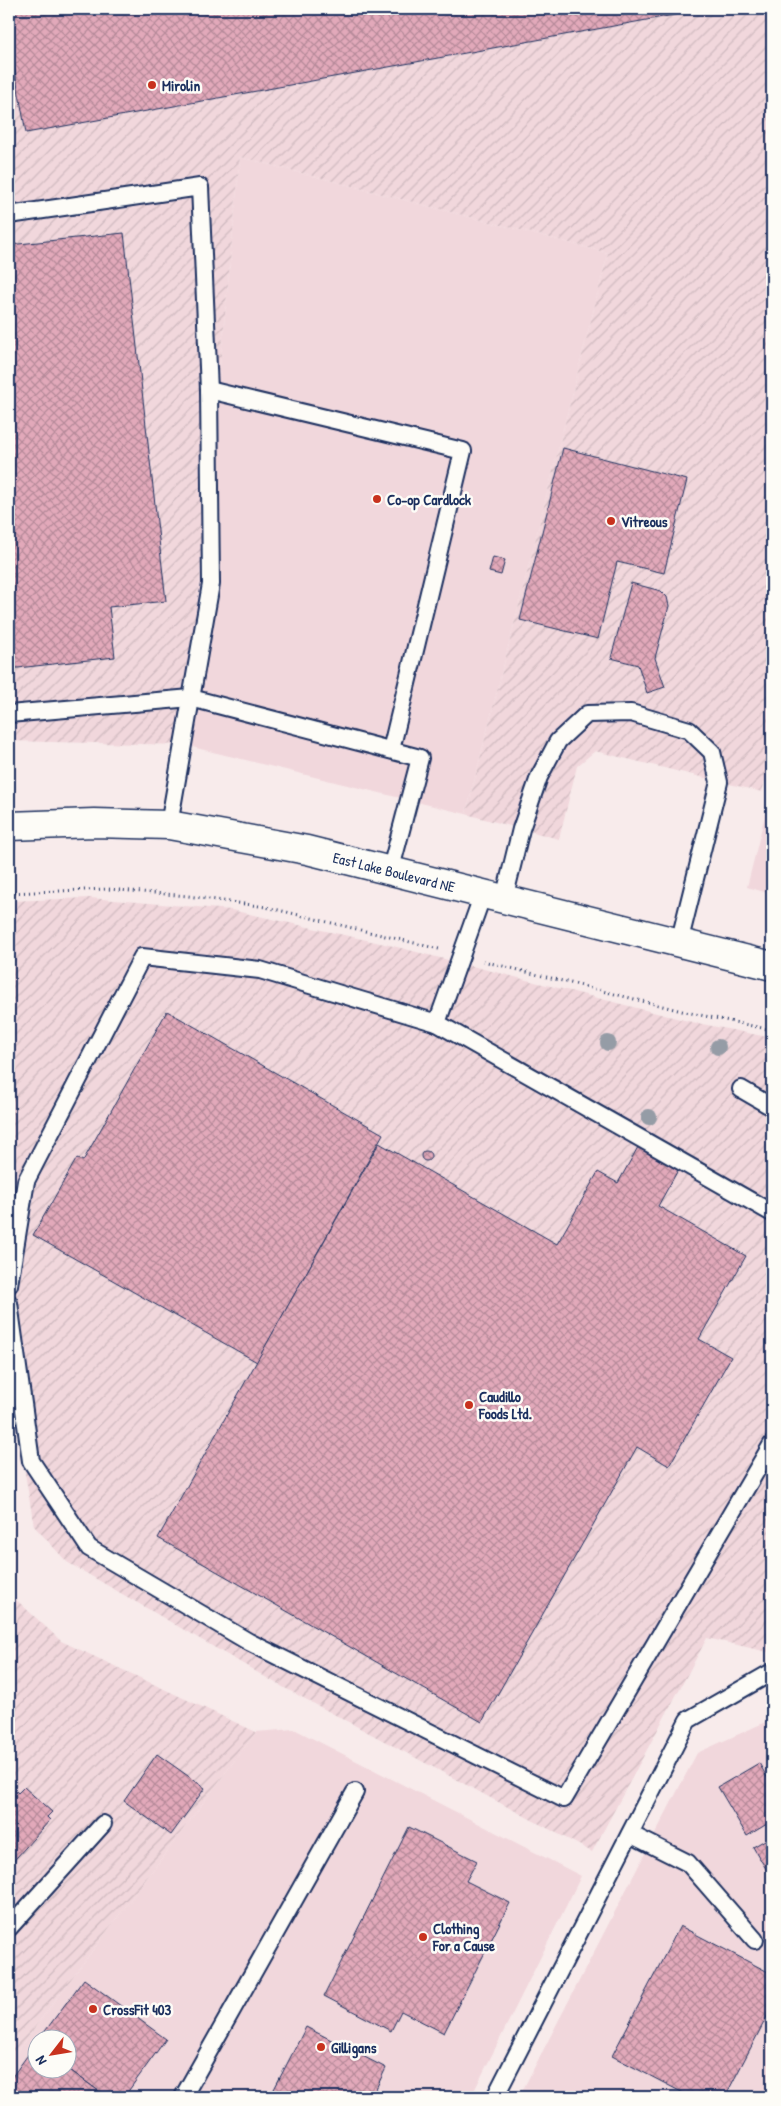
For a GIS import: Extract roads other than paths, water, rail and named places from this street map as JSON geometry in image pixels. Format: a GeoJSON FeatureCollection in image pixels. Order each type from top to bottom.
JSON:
{"type":"FeatureCollection","features":[{"type":"Feature","properties":{"kind":"main road","name":"East Lake Boulevard NE"},"geometry":{"type":"LineString","coordinates":[[9,826],[94,823],[169,825],[307,850],[772,966]]}},
{"type":"Feature","properties":{"kind":"lane"},"geometry":{"type":"LineString","coordinates":[[9,215],[200,187],[210,390],[211,584],[169,825]]}},
{"type":"Feature","properties":{"kind":"lane"},"geometry":{"type":"LineString","coordinates":[[210,390],[463,451],[391,750]]}},
{"type":"Feature","properties":{"kind":"lane"},"geometry":{"type":"LineString","coordinates":[[9,714],[191,698],[420,758],[390,872]]}},
{"type":"Feature","properties":{"kind":"lane"},"geometry":{"type":"LineString","coordinates":[[437,1023],[462,956],[494,897],[539,777],[558,741],[587,714],[630,713],[688,730],[712,752],[719,782],[679,943]]}},
{"type":"Feature","properties":{"kind":"lane"},"geometry":{"type":"LineString","coordinates":[[9,1285],[26,1181],[142,957],[260,970],[437,1023],[772,1213]]}},
{"type":"Feature","properties":{"kind":"lane"},"geometry":{"type":"LineString","coordinates":[[741,1089],[772,1107]]}},
{"type":"Feature","properties":{"kind":"lane"},"geometry":{"type":"LineString","coordinates":[[9,1303],[31,1461],[90,1548],[249,1642],[564,1799],[772,1444]]}},
{"type":"Feature","properties":{"kind":"lane"},"geometry":{"type":"LineString","coordinates":[[495,2097],[688,1720],[772,1672]]}},
{"type":"Feature","properties":{"kind":"lane"},"geometry":{"type":"LineString","coordinates":[[183,2097],[355,1792]]}},
{"type":"Feature","properties":{"kind":"lane"},"geometry":{"type":"LineString","coordinates":[[9,1928],[103,1824]]}},
{"type":"Feature","properties":{"kind":"lane"},"geometry":{"type":"LineString","coordinates":[[630,1834],[688,1863],[755,1940]]}},
{"type":"Feature","properties":{"kind":"place","name":"Mirolin"},"geometry":{"type":"Point","coordinates":[152,85]}},
{"type":"Feature","properties":{"kind":"place","name":"Co-op Cardlock"},"geometry":{"type":"Point","coordinates":[377,499]}},
{"type":"Feature","properties":{"kind":"place","name":"Vitreous"},"geometry":{"type":"Point","coordinates":[611,521]}},
{"type":"Feature","properties":{"kind":"place","name":"Caudillo Foods Ltd."},"geometry":{"type":"Point","coordinates":[469,1405]}},
{"type":"Feature","properties":{"kind":"place","name":"Clothing For a Cause"},"geometry":{"type":"Point","coordinates":[423,1937]}},
{"type":"Feature","properties":{"kind":"place","name":"CrossFit 403"},"geometry":{"type":"Point","coordinates":[93,2009]}},
{"type":"Feature","properties":{"kind":"place","name":"Gilligans"},"geometry":{"type":"Point","coordinates":[321,2047]}}]}
